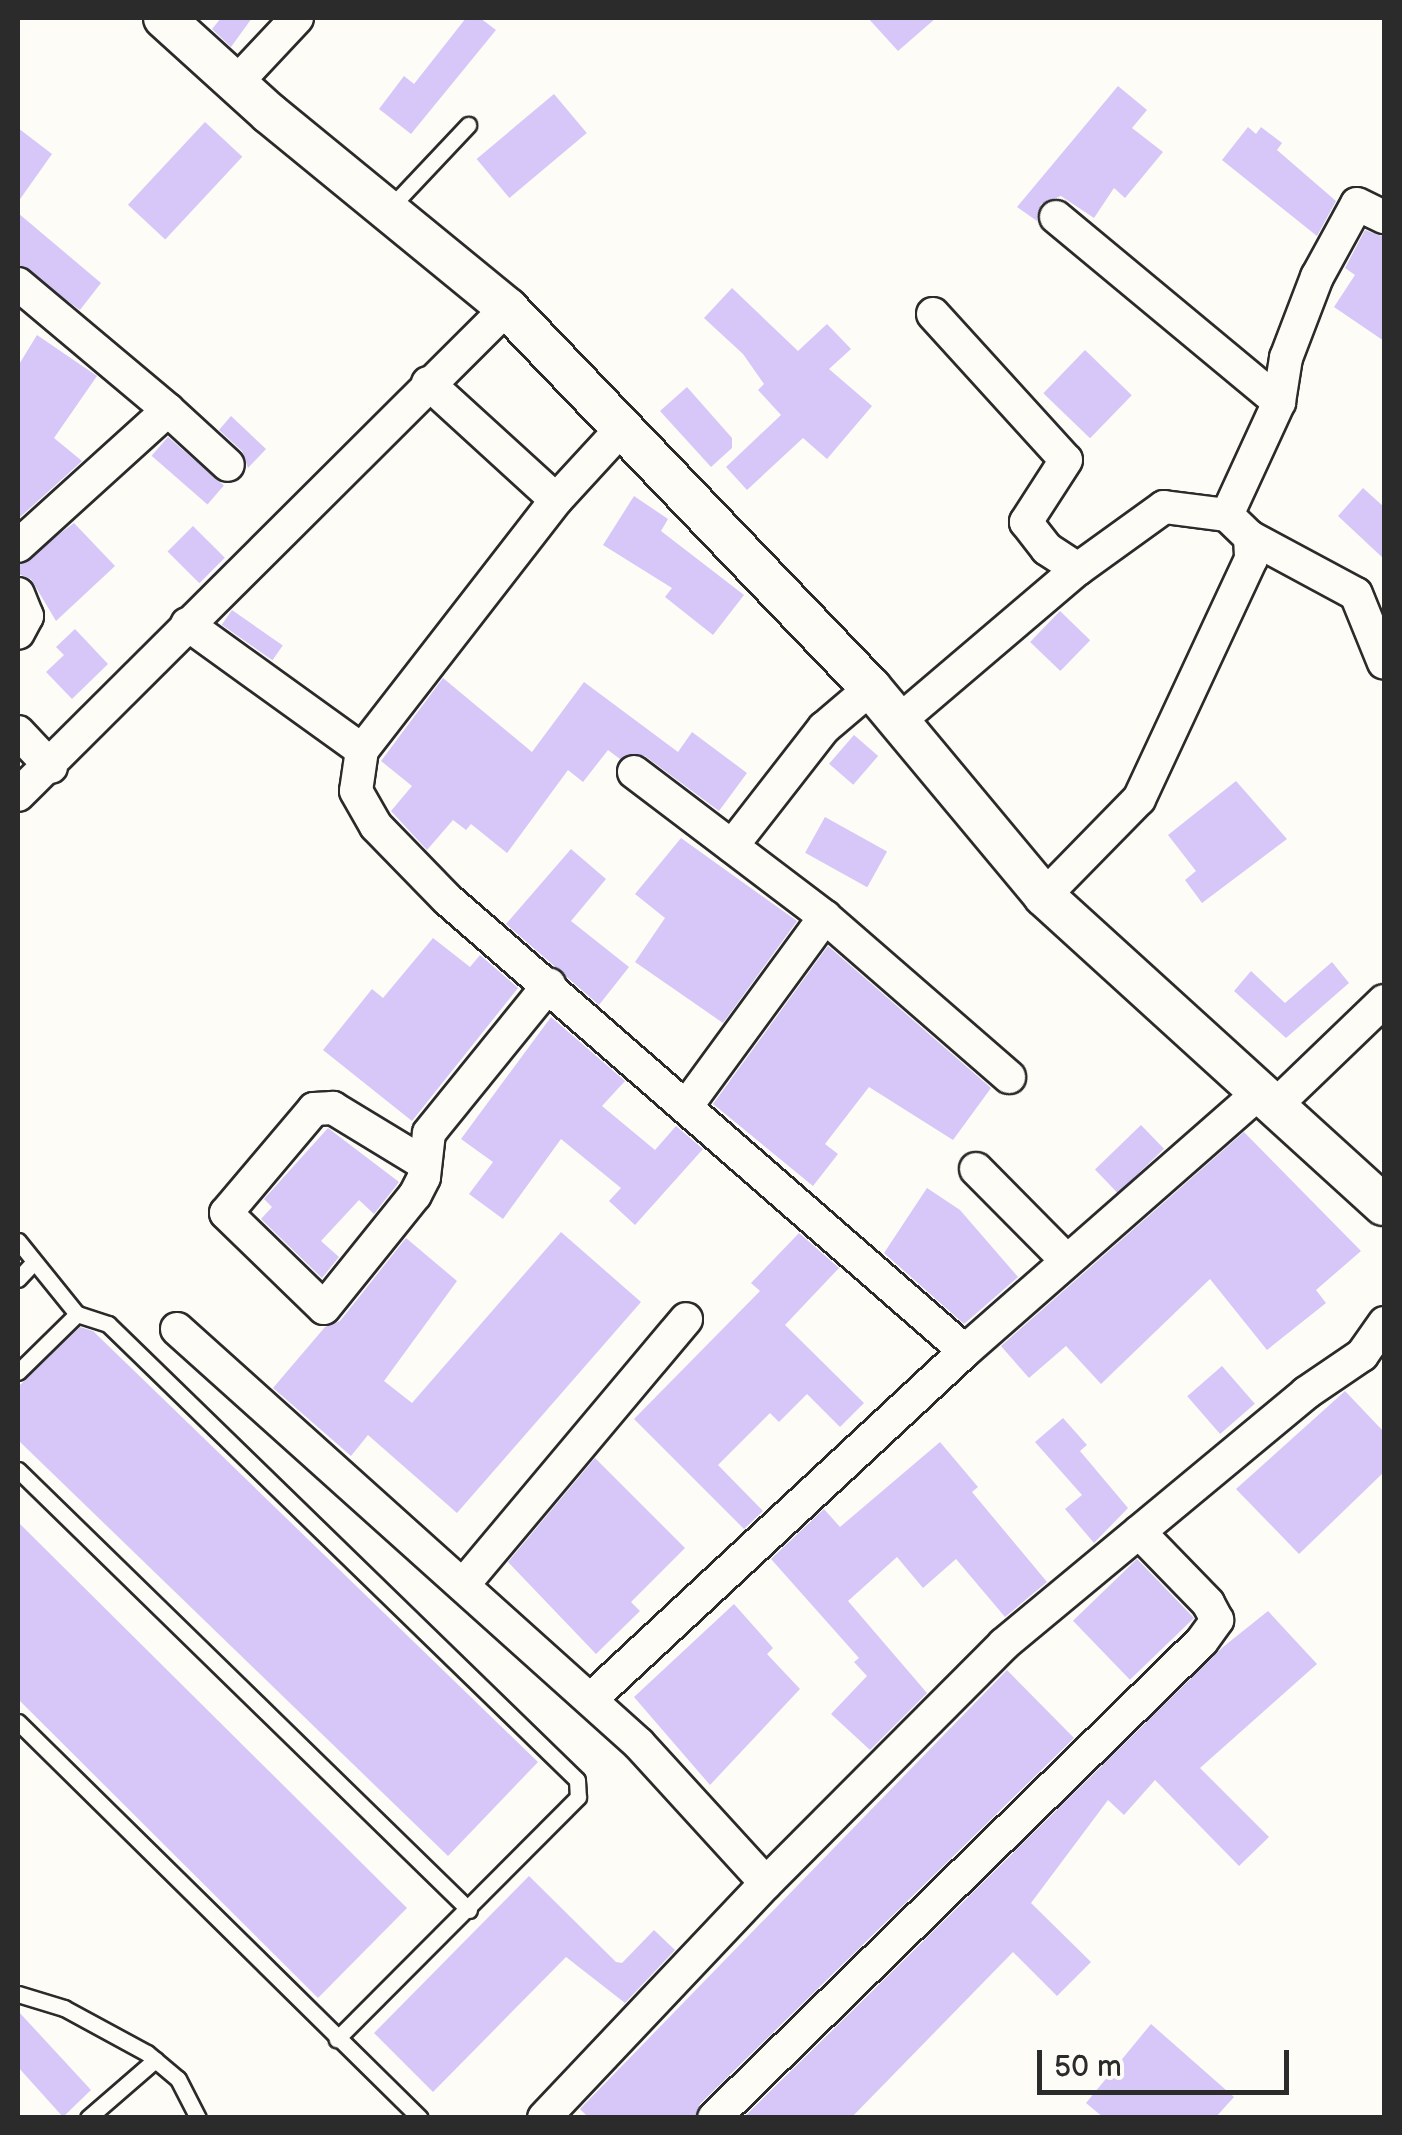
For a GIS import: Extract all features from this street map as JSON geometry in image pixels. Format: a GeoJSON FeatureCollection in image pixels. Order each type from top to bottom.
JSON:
{"type":"FeatureCollection","features":[{"type":"Feature","properties":{"kind":"street"},"geometry":{"type":"LineString","coordinates":[[164,18],[236,83],[507,308],[871,688],[1044,896],[1384,1205]]}},
{"type":"Feature","properties":{"kind":"street"},"geometry":{"type":"LineString","coordinates":[[236,83],[298,18]]}},
{"type":"Feature","properties":{"kind":"street"},"geometry":{"type":"LineString","coordinates":[[1044,896],[1139,799],[1251,560],[1238,526],[1279,402],[1286,358],[1317,277],[1357,204],[1384,217]]}},
{"type":"Feature","properties":{"kind":"street"},"geometry":{"type":"LineString","coordinates":[[1056,216],[1279,402]]}},
{"type":"Feature","properties":{"kind":"street"},"geometry":{"type":"LineString","coordinates":[[18,284],[228,465]]}},
{"type":"Feature","properties":{"kind":"street"},"geometry":{"type":"LineString","coordinates":[[18,795],[51,767],[187,624],[507,308]]}},
{"type":"Feature","properties":{"kind":"street"},"geometry":{"type":"LineString","coordinates":[[933,314],[1066,460],[1026,522],[1047,549],[1078,569]]}},
{"type":"Feature","properties":{"kind":"street"},"geometry":{"type":"LineString","coordinates":[[428,383],[556,500]]}},
{"type":"Feature","properties":{"kind":"street"},"geometry":{"type":"LineString","coordinates":[[18,546],[168,410]]}},
{"type":"Feature","properties":{"kind":"street"},"geometry":{"type":"LineString","coordinates":[[624,426],[556,500],[362,750],[356,791],[376,826],[446,899],[688,1104],[965,1352]]}},
{"type":"Feature","properties":{"kind":"street"},"geometry":{"type":"LineString","coordinates":[[898,722],[1078,569],[1164,506],[1238,526],[1356,594],[1384,664]]}},
{"type":"Feature","properties":{"kind":"street"},"geometry":{"type":"LineString","coordinates":[[18,594],[26,616],[18,634]]}},
{"type":"Feature","properties":{"kind":"street"},"geometry":{"type":"LineString","coordinates":[[187,624],[362,750]]}},
{"type":"Feature","properties":{"kind":"street"},"geometry":{"type":"LineString","coordinates":[[732,846],[824,728],[871,688]]}},
{"type":"Feature","properties":{"kind":"street"},"geometry":{"type":"LineString","coordinates":[[18,732],[51,767]]}},
{"type":"Feature","properties":{"kind":"street"},"geometry":{"type":"LineString","coordinates":[[634,772],[825,916],[1009,1077]]}},
{"type":"Feature","properties":{"kind":"street"},"geometry":{"type":"LineString","coordinates":[[688,1104],[825,916]]}},
{"type":"Feature","properties":{"kind":"street"},"geometry":{"type":"LineString","coordinates":[[424,1164],[333,1108],[314,1109],[226,1214],[324,1308],[403,1214],[424,1164],[429,1133],[549,986]]}},
{"type":"Feature","properties":{"kind":"street"},"geometry":{"type":"LineString","coordinates":[[591,1699],[1067,1260],[1384,1001]]}},
{"type":"Feature","properties":{"kind":"street"},"geometry":{"type":"LineString","coordinates":[[976,1168],[1067,1260]]}},
{"type":"Feature","properties":{"kind":"street"},"geometry":{"type":"LineString","coordinates":[[464,1586],[686,1320]]}},
{"type":"Feature","properties":{"kind":"street"},"geometry":{"type":"LineString","coordinates":[[544,2118],[766,1884],[1004,1644],[1306,1394],[1353,1362],[1384,1323]]}},
{"type":"Feature","properties":{"kind":"street"},"geometry":{"type":"LineString","coordinates":[[176,1329],[591,1699],[766,1884]]}},
{"type":"Feature","properties":{"kind":"street"},"geometry":{"type":"LineString","coordinates":[[714,2118],[1202,1641],[1216,1620],[1208,1603],[1138,1532]]}},
{"type":"Feature","properties":{"kind":"lane"},"geometry":{"type":"LineString","coordinates":[[388,210],[468,125]]}},
{"type":"Feature","properties":{"kind":"lane"},"geometry":{"type":"LineString","coordinates":[[18,1241],[78,1314],[108,1324],[577,1780],[578,1796],[337,2039]]}},
{"type":"Feature","properties":{"kind":"lane"},"geometry":{"type":"LineString","coordinates":[[18,1279],[34,1262]]}},
{"type":"Feature","properties":{"kind":"lane"},"geometry":{"type":"LineString","coordinates":[[18,1372],[78,1314]]}},
{"type":"Feature","properties":{"kind":"lane"},"geometry":{"type":"LineString","coordinates":[[18,1470],[468,1910]]}},
{"type":"Feature","properties":{"kind":"lane"},"geometry":{"type":"LineString","coordinates":[[18,1722],[420,2118]]}},
{"type":"Feature","properties":{"kind":"lane"},"geometry":{"type":"LineString","coordinates":[[18,1994],[115,2032],[178,2078],[198,2118]]}},
{"type":"Feature","properties":{"kind":"lane"},"geometry":{"type":"LineString","coordinates":[[88,2118],[155,2060]]}},
{"type":"Feature","properties":{"kind":"building"},"geometry":{"type":"Polygon","coordinates":[[[221,18],[252,18],[231,47],[212,29],[221,18]]]}},
{"type":"Feature","properties":{"kind":"building"},"geometry":{"type":"Polygon","coordinates":[[[466,18],[480,18],[496,30],[411,134],[379,109],[404,76],[414,84],[466,18]]]}},
{"type":"Feature","properties":{"kind":"building"},"geometry":{"type":"Polygon","coordinates":[[[868,18],[936,18],[898,51],[868,18]]]}},
{"type":"Feature","properties":{"kind":"building"},"geometry":{"type":"Polygon","coordinates":[[[1118,86],[1147,110],[1132,128],[1163,152],[1125,198],[1114,188],[1094,218],[1061,196],[1041,204],[1037,221],[1017,207],[1118,86]]]}},
{"type":"Feature","properties":{"kind":"building"},"geometry":{"type":"Polygon","coordinates":[[[554,94],[587,133],[509,198],[477,159],[554,94]]]}},
{"type":"Feature","properties":{"kind":"building"},"geometry":{"type":"Polygon","coordinates":[[[205,122],[242,157],[165,239],[128,205],[205,122]]]}},
{"type":"Feature","properties":{"kind":"building"},"geometry":{"type":"Polygon","coordinates":[[[1248,127],[1256,134],[1261,127],[1282,143],[1277,150],[1336,201],[1317,236],[1222,160],[1248,127]]]}},
{"type":"Feature","properties":{"kind":"building"},"geometry":{"type":"Polygon","coordinates":[[[18,128],[52,154],[18,202],[18,128]]]}},
{"type":"Feature","properties":{"kind":"building"},"geometry":{"type":"Polygon","coordinates":[[[18,213],[101,283],[80,310],[18,265],[18,213]]]}},
{"type":"Feature","properties":{"kind":"building"},"geometry":{"type":"Polygon","coordinates":[[[1365,230],[1384,237],[1384,341],[1334,307],[1355,275],[1345,268],[1365,230]]]}},
{"type":"Feature","properties":{"kind":"building"},"geometry":{"type":"Polygon","coordinates":[[[732,288],[798,351],[827,324],[851,349],[829,369],[872,406],[827,459],[803,438],[747,490],[726,467],[781,415],[758,390],[764,384],[743,354],[704,318],[732,288]]]}},
{"type":"Feature","properties":{"kind":"building"},"geometry":{"type":"Polygon","coordinates":[[[37,335],[97,376],[54,438],[82,461],[18,519],[18,366],[37,335]]]}},
{"type":"Feature","properties":{"kind":"building"},"geometry":{"type":"Polygon","coordinates":[[[1085,350],[1132,395],[1090,438],[1043,393],[1085,350]]]}},
{"type":"Feature","properties":{"kind":"building"},"geometry":{"type":"Polygon","coordinates":[[[687,387],[732,438],[732,448],[711,467],[660,411],[687,387]]]}},
{"type":"Feature","properties":{"kind":"building"},"geometry":{"type":"Polygon","coordinates":[[[231,416],[266,449],[248,468],[242,451],[219,430],[231,416]]]}},
{"type":"Feature","properties":{"kind":"building"},"geometry":{"type":"Polygon","coordinates":[[[168,437],[224,486],[207,504],[152,456],[168,437]]]}},
{"type":"Feature","properties":{"kind":"building"},"geometry":{"type":"Polygon","coordinates":[[[1363,488],[1384,507],[1384,559],[1338,516],[1363,488]]]}},
{"type":"Feature","properties":{"kind":"building"},"geometry":{"type":"Polygon","coordinates":[[[634,496],[668,519],[661,531],[744,595],[713,635],[665,597],[672,588],[603,545],[634,496]]]}},
{"type":"Feature","properties":{"kind":"building"},"geometry":{"type":"Polygon","coordinates":[[[74,523],[115,566],[56,621],[31,579],[18,574],[18,565],[74,523]]]}},
{"type":"Feature","properties":{"kind":"building"},"geometry":{"type":"Polygon","coordinates":[[[193,526],[225,558],[199,583],[168,551],[193,526]]]}},
{"type":"Feature","properties":{"kind":"building"},"geometry":{"type":"Polygon","coordinates":[[[232,610],[283,646],[272,660],[222,625],[232,610]]]}},
{"type":"Feature","properties":{"kind":"building"},"geometry":{"type":"Polygon","coordinates":[[[1060,611],[1090,640],[1060,671],[1030,642],[1060,611]]]}},
{"type":"Feature","properties":{"kind":"building"},"geometry":{"type":"Polygon","coordinates":[[[75,629],[108,664],[72,699],[46,672],[64,655],[56,647],[75,629]]]}},
{"type":"Feature","properties":{"kind":"building"},"geometry":{"type":"Polygon","coordinates":[[[443,678],[532,752],[584,682],[678,752],[692,732],[747,773],[719,811],[645,756],[620,759],[608,750],[583,782],[568,770],[507,853],[471,824],[466,830],[453,820],[427,850],[391,811],[412,786],[381,761],[443,678]]]}},
{"type":"Feature","properties":{"kind":"building"},"geometry":{"type":"Polygon","coordinates":[[[854,735],[878,756],[853,785],[829,764],[854,735]]]}},
{"type":"Feature","properties":{"kind":"building"},"geometry":{"type":"Polygon","coordinates":[[[1236,781],[1287,839],[1202,903],[1185,880],[1196,871],[1168,835],[1236,781]]]}},
{"type":"Feature","properties":{"kind":"building"},"geometry":{"type":"Polygon","coordinates":[[[825,817],[887,851],[867,887],[805,853],[825,817]]]}},
{"type":"Feature","properties":{"kind":"building"},"geometry":{"type":"Polygon","coordinates":[[[681,838],[797,921],[723,1023],[635,962],[665,918],[635,894],[681,838]]]}},
{"type":"Feature","properties":{"kind":"building"},"geometry":{"type":"Polygon","coordinates":[[[571,849],[606,879],[571,921],[629,967],[599,1005],[506,924],[571,849]]]}},
{"type":"Feature","properties":{"kind":"building"},"geometry":{"type":"Polygon","coordinates":[[[433,938],[470,967],[480,955],[518,988],[412,1121],[323,1050],[372,989],[383,998],[433,938]]]}},
{"type":"Feature","properties":{"kind":"building"},"geometry":{"type":"Polygon","coordinates":[[[828,946],[991,1088],[953,1140],[869,1087],[825,1144],[838,1154],[813,1186],[713,1104],[828,946]]]}},
{"type":"Feature","properties":{"kind":"building"},"geometry":{"type":"Polygon","coordinates":[[[1332,962],[1349,983],[1286,1038],[1234,991],[1251,971],[1285,1003],[1332,962]]]}},
{"type":"Feature","properties":{"kind":"building"},"geometry":{"type":"Polygon","coordinates":[[[551,1017],[625,1081],[602,1106],[655,1150],[676,1126],[703,1149],[635,1225],[609,1201],[621,1188],[561,1139],[503,1219],[469,1194],[493,1162],[461,1139],[551,1017]]]}},
{"type":"Feature","properties":{"kind":"building"},"geometry":{"type":"Polygon","coordinates":[[[1141,1125],[1164,1149],[1118,1193],[1095,1169],[1141,1125]]]}},
{"type":"Feature","properties":{"kind":"building"},"geometry":{"type":"Polygon","coordinates":[[[328,1128],[399,1182],[374,1214],[359,1200],[321,1241],[339,1257],[322,1278],[261,1219],[272,1207],[264,1199],[328,1128]]]}},
{"type":"Feature","properties":{"kind":"building"},"geometry":{"type":"Polygon","coordinates":[[[1244,1132],[1361,1251],[1316,1290],[1326,1303],[1267,1350],[1210,1279],[1101,1384],[1066,1346],[1029,1378],[1001,1346],[1244,1132]]]}},
{"type":"Feature","properties":{"kind":"building"},"geometry":{"type":"Polygon","coordinates":[[[927,1188],[960,1210],[1018,1277],[964,1324],[884,1253],[927,1188]]]}},
{"type":"Feature","properties":{"kind":"building"},"geometry":{"type":"Polygon","coordinates":[[[561,1232],[641,1302],[457,1513],[368,1435],[351,1456],[273,1388],[325,1327],[340,1321],[406,1238],[457,1281],[384,1381],[412,1403],[561,1232]]]}},
{"type":"Feature","properties":{"kind":"building"},"geometry":{"type":"Polygon","coordinates":[[[799,1233],[839,1268],[785,1325],[864,1403],[840,1427],[807,1394],[779,1422],[770,1413],[718,1465],[763,1511],[744,1529],[634,1419],[760,1291],[751,1283],[799,1233]]]}},
{"type":"Feature","properties":{"kind":"building"},"geometry":{"type":"Polygon","coordinates":[[[80,1327],[93,1331],[538,1762],[448,1856],[18,1440],[18,1387],[80,1327]]]}},
{"type":"Feature","properties":{"kind":"building"},"geometry":{"type":"Polygon","coordinates":[[[1222,1366],[1255,1404],[1220,1434],[1187,1396],[1222,1366]]]}},
{"type":"Feature","properties":{"kind":"building"},"geometry":{"type":"Polygon","coordinates":[[[1345,1391],[1384,1432],[1384,1472],[1299,1554],[1236,1489],[1345,1391]]]}},
{"type":"Feature","properties":{"kind":"building"},"geometry":{"type":"Polygon","coordinates":[[[1063,1418],[1087,1445],[1080,1451],[1128,1508],[1094,1543],[1065,1509],[1082,1495],[1035,1442],[1063,1418]]]}},
{"type":"Feature","properties":{"kind":"building"},"geometry":{"type":"Polygon","coordinates":[[[940,1442],[978,1487],[972,1492],[1047,1582],[1005,1617],[956,1559],[923,1588],[897,1557],[848,1601],[927,1693],[870,1750],[831,1714],[867,1676],[854,1662],[859,1658],[771,1559],[824,1509],[840,1527],[940,1442]]]}},
{"type":"Feature","properties":{"kind":"building"},"geometry":{"type":"Polygon","coordinates":[[[595,1458],[685,1548],[631,1602],[640,1611],[596,1654],[508,1562],[595,1458]]]}},
{"type":"Feature","properties":{"kind":"building"},"geometry":{"type":"Polygon","coordinates":[[[18,1522],[407,1908],[318,1998],[18,1699],[18,1522]]]}},
{"type":"Feature","properties":{"kind":"building"},"geometry":{"type":"Polygon","coordinates":[[[1137,1559],[1194,1618],[1130,1680],[1073,1621],[1137,1559]]]}},
{"type":"Feature","properties":{"kind":"building"},"geometry":{"type":"Polygon","coordinates":[[[734,1604],[773,1648],[767,1654],[800,1689],[710,1785],[634,1697],[734,1604]]]}},
{"type":"Feature","properties":{"kind":"building"},"geometry":{"type":"Polygon","coordinates":[[[1268,1611],[1317,1664],[1200,1768],[1269,1837],[1239,1866],[1155,1780],[1124,1815],[1108,1800],[1031,1903],[1091,1962],[1057,1996],[1013,1952],[851,2118],[743,2118],[1223,1647],[1268,1611]]]}},
{"type":"Feature","properties":{"kind":"building"},"geometry":{"type":"Polygon","coordinates":[[[1007,1670],[1074,1738],[700,2104],[695,2118],[589,2118],[580,2109],[1007,1670]]]}},
{"type":"Feature","properties":{"kind":"building"},"geometry":{"type":"Polygon","coordinates":[[[529,1876],[616,1962],[622,1963],[654,1930],[675,1950],[625,2003],[566,1957],[433,2092],[374,2033],[529,1876]]]}},
{"type":"Feature","properties":{"kind":"building"},"geometry":{"type":"Polygon","coordinates":[[[18,2011],[91,2090],[63,2117],[18,2067],[18,2011]]]}},
{"type":"Feature","properties":{"kind":"building"},"geometry":{"type":"Polygon","coordinates":[[[1151,2024],[1234,2097],[1215,2118],[1104,2118],[1086,2103],[1151,2024]]]}}]}
